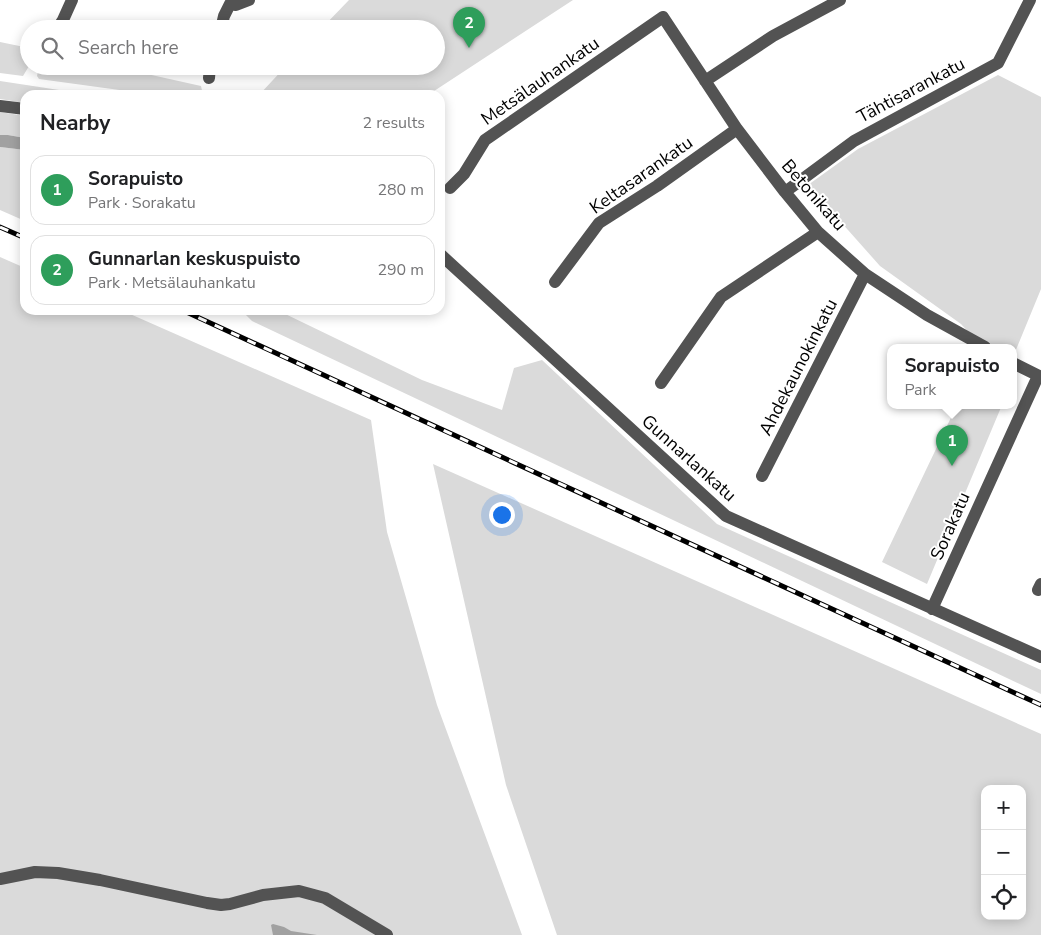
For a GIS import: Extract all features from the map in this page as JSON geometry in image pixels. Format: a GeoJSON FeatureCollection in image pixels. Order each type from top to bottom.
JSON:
{"type":"FeatureCollection","features":[{"type":"Feature","properties":{"kind":"street"},"geometry":{"type":"LineString","coordinates":[[63,20],[72,0]]}},
{"type":"Feature","properties":{"kind":"street"},"geometry":{"type":"LineString","coordinates":[[223,20],[228,2],[236,5],[249,0]]}},
{"type":"Feature","properties":{"kind":"street"},"geometry":{"type":"LineString","coordinates":[[705,81],[772,36],[840,0]]}},
{"type":"Feature","properties":{"kind":"street","name":"Tähtisarankatu"},"geometry":{"type":"LineString","coordinates":[[785,192],[854,141],[998,63],[1030,0]]}},
{"type":"Feature","properties":{"kind":"street","name":"Betonikatu"},"geometry":{"type":"LineString","coordinates":[[663,17],[737,129],[818,232],[865,274],[927,315],[980,344]]}},
{"type":"Feature","properties":{"kind":"street","name":"Metsälauhankatu"},"geometry":{"type":"LineString","coordinates":[[450,188],[464,174],[485,140],[663,17]]}},
{"type":"Feature","properties":{"kind":"street"},"geometry":{"type":"LineString","coordinates":[[0,106],[20,109]]}},
{"type":"Feature","properties":{"kind":"street","name":"Keltasarankatu"},"geometry":{"type":"LineString","coordinates":[[555,282],[599,223],[657,186],[737,129]]}},
{"type":"Feature","properties":{"kind":"street"},"geometry":{"type":"LineString","coordinates":[[661,383],[721,296],[818,232]]}},
{"type":"Feature","properties":{"kind":"street","name":"Gunnarlankatu"},"geometry":{"type":"LineString","coordinates":[[445,259],[726,516],[1041,657]]}},
{"type":"Feature","properties":{"kind":"street","name":"Ahdekaunokinkatu"},"geometry":{"type":"LineString","coordinates":[[762,476],[865,274]]}},
{"type":"Feature","properties":{"kind":"street"},"geometry":{"type":"LineString","coordinates":[[1017,365],[1039,377]]}},
{"type":"Feature","properties":{"kind":"street","name":"Sorakatu"},"geometry":{"type":"LineString","coordinates":[[932,609],[1039,377]]}},
{"type":"Feature","properties":{"kind":"street"},"geometry":{"type":"LineString","coordinates":[[0,879],[35,872],[58,873],[221,905],[263,895],[299,890],[325,898],[387,935]]}},
{"type":"Feature","properties":{"kind":"shaded area"},"geometry":{"type":"Polygon","coordinates":[[[349,0],[573,0],[436,90],[264,90],[278,75],[445,75],[445,20],[330,20],[349,0]]]}},
{"type":"Feature","properties":{"kind":"shaded area"},"geometry":{"type":"Polygon","coordinates":[[[0,42],[20,46],[20,75],[23,76],[0,73],[0,42]]]}},
{"type":"Feature","properties":{"kind":"shaded area"},"geometry":{"type":"Polygon","coordinates":[[[152,75],[201,86],[202,90],[119,90],[39,79],[37,76],[152,75]]]}},
{"type":"Feature","properties":{"kind":"shaded area"},"geometry":{"type":"Polygon","coordinates":[[[998,75],[1041,97],[1041,289],[1017,347],[1017,344],[979,344],[961,324],[880,266],[808,185],[858,149],[998,75]]]}},
{"type":"Feature","properties":{"kind":"shaded area"},"geometry":{"type":"Polygon","coordinates":[[[0,81],[59,90],[20,90],[20,102],[0,99],[0,81]]]}},
{"type":"Feature","properties":{"kind":"shaded area"},"geometry":{"type":"Polygon","coordinates":[[[0,112],[20,115],[20,137],[0,135],[0,112]]]}},
{"type":"Feature","properties":{"kind":"shaded area"},"geometry":{"type":"Polygon","coordinates":[[[0,135],[20,137],[20,149],[0,147],[0,135]]]}},
{"type":"Feature","properties":{"kind":"shaded area"},"geometry":{"type":"Polygon","coordinates":[[[0,147],[20,149],[20,219],[0,210],[0,147]]]}},
{"type":"Feature","properties":{"kind":"shaded area"},"geometry":{"type":"Polygon","coordinates":[[[0,257],[20,266],[20,315],[132,315],[371,420],[387,532],[437,705],[522,935],[0,935],[0,257]]]}},
{"type":"Feature","properties":{"kind":"shaded area"},"geometry":{"type":"Polygon","coordinates":[[[246,315],[287,315],[422,380],[502,410],[514,368],[542,360],[717,524],[1041,670],[1041,694],[252,321],[246,315]]]}},
{"type":"Feature","properties":{"kind":"shaded area"},"geometry":{"type":"Polygon","coordinates":[[[955,409],[1000,409],[927,584],[882,562],[955,409]]]}},
{"type":"Feature","properties":{"kind":"shaded area"},"geometry":{"type":"Polygon","coordinates":[[[433,464],[1041,734],[1041,935],[557,935],[506,785],[433,464]]]}},
{"type":"Feature","properties":{"kind":"shaded area"},"geometry":{"type":"Polygon","coordinates":[[[273,924],[291,931],[317,935],[273,935],[271,925],[273,924]]]}},
{"type":"Feature","properties":{"kind":"railway"},"geometry":{"type":"LineString","coordinates":[[0,227],[20,236]]}},
{"type":"Feature","properties":{"kind":"railway"},"geometry":{"type":"LineString","coordinates":[[193,315],[1041,705]]}},
{"type":"Feature","properties":{"kind":"place","name":"Gunnarlan keskuspuisto"},"geometry":{"type":"Point","coordinates":[469,48]}},
{"type":"Feature","properties":{"kind":"place","name":"Sorapuisto"},"geometry":{"type":"Point","coordinates":[952,466]}}]}
